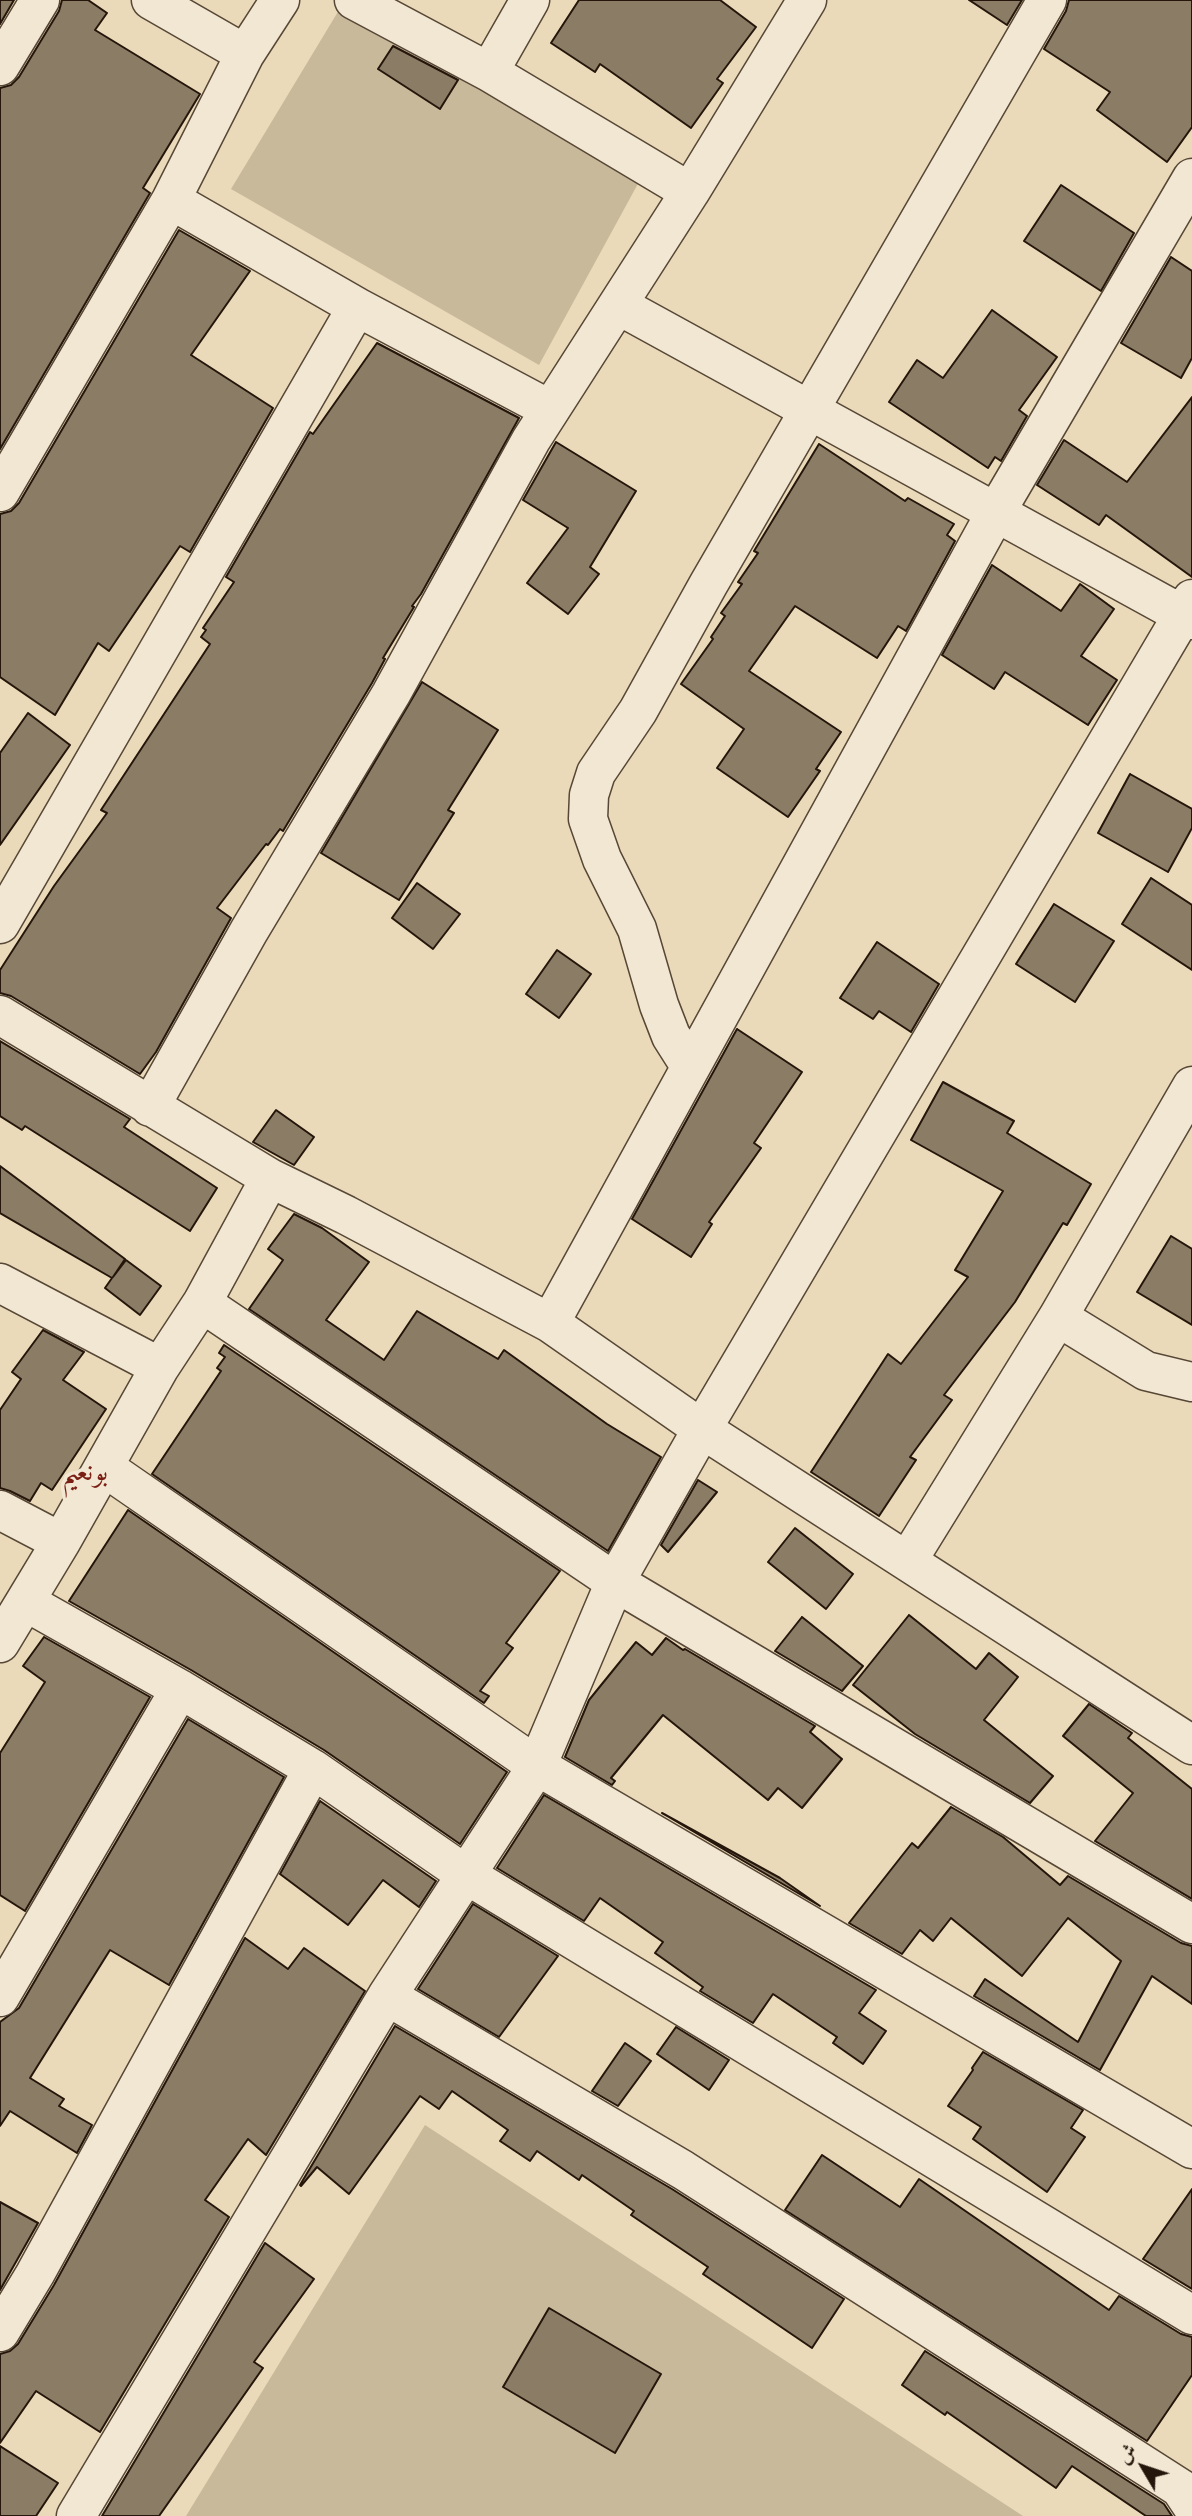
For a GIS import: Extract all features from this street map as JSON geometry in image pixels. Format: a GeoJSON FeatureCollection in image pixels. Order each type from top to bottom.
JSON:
{"type":"FeatureCollection","features":[{"type":"Feature","properties":{"kind":"street"},"geometry":{"type":"LineString","coordinates":[[0,66],[40,0]]}},
{"type":"Feature","properties":{"kind":"street"},"geometry":{"type":"LineString","coordinates":[[151,0],[245,54]]}},
{"type":"Feature","properties":{"kind":"street"},"geometry":{"type":"LineString","coordinates":[[0,492],[172,200],[245,54],[280,0]]}},
{"type":"Feature","properties":{"kind":"street"},"geometry":{"type":"LineString","coordinates":[[354,0],[489,72],[690,192]]}},
{"type":"Feature","properties":{"kind":"street"},"geometry":{"type":"LineString","coordinates":[[489,72],[530,0]]}},
{"type":"Feature","properties":{"kind":"street"},"geometry":{"type":"LineString","coordinates":[[150,1107],[249,931],[391,694],[549,409],[690,192],[807,0]]}},
{"type":"Feature","properties":{"kind":"street"},"geometry":{"type":"LineString","coordinates":[[690,1066],[671,1036],[637,929],[602,859],[588,819],[589,795],[596,773],[638,711],[708,585],[1047,0]]}},
{"type":"Feature","properties":{"kind":"street"},"geometry":{"type":"LineString","coordinates":[[550,1323],[996,512],[1192,178]]}},
{"type":"Feature","properties":{"kind":"street"},"geometry":{"type":"LineString","coordinates":[[172,200],[356,307],[549,409]]}},
{"type":"Feature","properties":{"kind":"street"},"geometry":{"type":"LineString","coordinates":[[76,2516],[387,1996],[537,1766],[615,1583],[702,1429],[1189,611],[996,512],[618,305]]}},
{"type":"Feature","properties":{"kind":"street"},"geometry":{"type":"LineString","coordinates":[[0,924],[356,307]]}},
{"type":"Feature","properties":{"kind":"street"},"geometry":{"type":"LineString","coordinates":[[0,1016],[270,1178],[550,1323],[702,1429],[1192,1745]]}},
{"type":"Feature","properties":{"kind":"street"},"geometry":{"type":"LineString","coordinates":[[908,1560],[1058,1317],[1192,1087]]}},
{"type":"Feature","properties":{"kind":"street"},"geometry":{"type":"LineString","coordinates":[[0,1643],[61,1542],[160,1367],[202,1303],[270,1178]]}},
{"type":"Feature","properties":{"kind":"street"},"geometry":{"type":"LineString","coordinates":[[0,1283],[160,1367]]}},
{"type":"Feature","properties":{"kind":"street"},"geometry":{"type":"LineString","coordinates":[[202,1303],[615,1583],[1192,1924]]}},
{"type":"Feature","properties":{"kind":"street"},"geometry":{"type":"LineString","coordinates":[[1058,1317],[1146,1371],[1192,1382]]}},
{"type":"Feature","properties":{"kind":"street"},"geometry":{"type":"LineString","coordinates":[[104,1467],[537,1766],[1192,2149]]}},
{"type":"Feature","properties":{"kind":"street"},"geometry":{"type":"LineString","coordinates":[[0,1510],[61,1542]]}},
{"type":"Feature","properties":{"kind":"street"},"geometry":{"type":"LineString","coordinates":[[26,1602],[180,1689],[313,1769],[465,1874],[1192,2315]]}},
{"type":"Feature","properties":{"kind":"street"},"geometry":{"type":"LineString","coordinates":[[0,1997],[180,1689]]}},
{"type":"Feature","properties":{"kind":"street"},"geometry":{"type":"LineString","coordinates":[[0,2332],[313,1769]]}},
{"type":"Feature","properties":{"kind":"street"},"geometry":{"type":"LineString","coordinates":[[387,1996],[683,2170],[1181,2488],[1192,2506]]}},
{"type":"Feature","properties":{"kind":"shaded area"},"geometry":{"type":"Polygon","coordinates":[[[339,10],[640,180],[539,365],[231,189],[339,10]]]}},
{"type":"Feature","properties":{"kind":"shaded area"},"geometry":{"type":"Polygon","coordinates":[[[425,2125],[1023,2516],[186,2516],[425,2125]]]}},
{"type":"Feature","properties":{"kind":"building"},"geometry":{"type":"Polygon","coordinates":[[[0,0],[14,0],[0,24],[0,0]]]}},
{"type":"Feature","properties":{"kind":"building"},"geometry":{"type":"Polygon","coordinates":[[[62,0],[88,0],[107,13],[95,30],[200,94],[143,188],[150,193],[0,449],[0,88],[11,85],[19,77],[59,11],[62,0]]]}},
{"type":"Feature","properties":{"kind":"building"},"geometry":{"type":"Polygon","coordinates":[[[579,0],[720,0],[756,27],[717,79],[723,83],[691,128],[600,64],[595,72],[551,43],[579,0]]]}},
{"type":"Feature","properties":{"kind":"building"},"geometry":{"type":"Polygon","coordinates":[[[969,0],[1022,0],[1007,25],[969,0]]]}},
{"type":"Feature","properties":{"kind":"building"},"geometry":{"type":"Polygon","coordinates":[[[1069,0],[1192,0],[1192,127],[1167,162],[1097,110],[1110,92],[1044,49],[1066,11],[1069,0]]]}},
{"type":"Feature","properties":{"kind":"building"},"geometry":{"type":"Polygon","coordinates":[[[393,46],[458,80],[440,109],[378,69],[393,46]]]}},
{"type":"Feature","properties":{"kind":"building"},"geometry":{"type":"Polygon","coordinates":[[[1061,185],[1134,233],[1101,291],[1024,241],[1061,185]]]}},
{"type":"Feature","properties":{"kind":"building"},"geometry":{"type":"Polygon","coordinates":[[[179,230],[250,271],[191,355],[273,408],[190,552],[180,546],[109,651],[98,643],[55,715],[0,677],[0,514],[11,511],[19,503],[179,230]]]}},
{"type":"Feature","properties":{"kind":"building"},"geometry":{"type":"Polygon","coordinates":[[[1171,257],[1192,271],[1192,358],[1181,378],[1121,343],[1171,257]]]}},
{"type":"Feature","properties":{"kind":"building"},"geometry":{"type":"Polygon","coordinates":[[[992,310],[1057,357],[1019,410],[1027,416],[1001,461],[995,457],[988,468],[889,402],[917,360],[943,378],[992,310]]]}},
{"type":"Feature","properties":{"kind":"building"},"geometry":{"type":"Polygon","coordinates":[[[377,343],[519,418],[383,658],[385,659],[372,683],[283,831],[280,829],[268,845],[266,844],[217,908],[231,918],[156,1052],[140,1074],[11,996],[0,993],[0,970],[54,886],[107,813],[101,810],[210,644],[201,637],[206,630],[203,628],[234,582],[226,577],[310,432],[313,434],[377,343]]]}},
{"type":"Feature","properties":{"kind":"building"},"geometry":{"type":"Polygon","coordinates":[[[1192,397],[1192,577],[1106,515],[1099,525],[1037,485],[1064,440],[1127,482],[1192,397]]]}},
{"type":"Feature","properties":{"kind":"building"},"geometry":{"type":"Polygon","coordinates":[[[556,442],[636,491],[590,567],[599,574],[568,614],[527,583],[568,528],[523,500],[556,442]]]}},
{"type":"Feature","properties":{"kind":"building"},"geometry":{"type":"Polygon","coordinates":[[[819,444],[905,501],[908,498],[954,524],[947,535],[955,541],[906,631],[898,626],[877,658],[795,606],[749,671],[841,732],[816,769],[820,771],[788,817],[717,768],[744,729],[681,684],[713,639],[711,637],[725,616],[721,613],[742,584],[738,582],[758,553],[754,551],[819,444]]]}},
{"type":"Feature","properties":{"kind":"building"},"geometry":{"type":"Polygon","coordinates":[[[992,565],[1061,611],[1080,584],[1114,609],[1081,656],[1117,680],[1088,725],[1005,672],[994,689],[942,655],[992,565]]]}},
{"type":"Feature","properties":{"kind":"building"},"geometry":{"type":"Polygon","coordinates":[[[422,682],[498,730],[448,810],[454,813],[399,900],[321,853],[422,682]]]}},
{"type":"Feature","properties":{"kind":"building"},"geometry":{"type":"Polygon","coordinates":[[[28,713],[70,745],[0,845],[0,753],[28,713]]]}},
{"type":"Feature","properties":{"kind":"building"},"geometry":{"type":"Polygon","coordinates":[[[1130,774],[1192,809],[1192,828],[1168,872],[1098,833],[1130,774]]]}},
{"type":"Feature","properties":{"kind":"building"},"geometry":{"type":"Polygon","coordinates":[[[1151,878],[1192,905],[1192,970],[1122,924],[1151,878]]]}},
{"type":"Feature","properties":{"kind":"building"},"geometry":{"type":"Polygon","coordinates":[[[417,883],[460,914],[433,949],[392,918],[417,883]]]}},
{"type":"Feature","properties":{"kind":"building"},"geometry":{"type":"Polygon","coordinates":[[[1054,904],[1114,941],[1075,1002],[1016,964],[1054,904]]]}},
{"type":"Feature","properties":{"kind":"building"},"geometry":{"type":"Polygon","coordinates":[[[877,942],[939,984],[911,1032],[879,1011],[873,1019],[840,998],[877,942]]]}},
{"type":"Feature","properties":{"kind":"building"},"geometry":{"type":"Polygon","coordinates":[[[557,950],[591,974],[559,1018],[526,994],[557,950]]]}},
{"type":"Feature","properties":{"kind":"building"},"geometry":{"type":"Polygon","coordinates":[[[737,1029],[802,1072],[754,1143],[761,1148],[709,1222],[712,1224],[691,1257],[632,1219],[737,1029]]]}},
{"type":"Feature","properties":{"kind":"building"},"geometry":{"type":"Polygon","coordinates":[[[0,1041],[130,1119],[124,1127],[217,1188],[190,1231],[25,1126],[22,1130],[0,1116],[0,1041]]]}},
{"type":"Feature","properties":{"kind":"building"},"geometry":{"type":"Polygon","coordinates":[[[943,1082],[1014,1121],[1007,1133],[1091,1184],[1067,1225],[1063,1223],[1015,1302],[944,1395],[952,1400],[910,1457],[916,1460],[879,1516],[811,1472],[888,1354],[901,1364],[968,1277],[955,1270],[1003,1191],[911,1140],[943,1082]]]}},
{"type":"Feature","properties":{"kind":"building"},"geometry":{"type":"Polygon","coordinates":[[[276,1110],[314,1137],[294,1165],[253,1142],[276,1110]]]}},
{"type":"Feature","properties":{"kind":"building"},"geometry":{"type":"Polygon","coordinates":[[[0,1166],[125,1259],[113,1277],[126,1260],[161,1286],[140,1315],[105,1288],[112,1278],[0,1213],[0,1166]]]}},
{"type":"Feature","properties":{"kind":"building"},"geometry":{"type":"Polygon","coordinates":[[[294,1214],[322,1228],[369,1262],[326,1320],[384,1360],[417,1311],[498,1359],[504,1350],[607,1424],[661,1457],[608,1551],[249,1309],[283,1260],[268,1249],[294,1214]]]}},
{"type":"Feature","properties":{"kind":"building"},"geometry":{"type":"Polygon","coordinates":[[[1171,1236],[1192,1249],[1192,1325],[1137,1292],[1171,1236]]]}},
{"type":"Feature","properties":{"kind":"building"},"geometry":{"type":"Polygon","coordinates":[[[43,1330],[84,1352],[63,1380],[106,1409],[52,1490],[41,1483],[30,1501],[0,1488],[0,1410],[21,1379],[12,1372],[43,1330]]]}},
{"type":"Feature","properties":{"kind":"building"},"geometry":{"type":"Polygon","coordinates":[[[224,1345],[560,1571],[506,1643],[513,1648],[480,1691],[489,1696],[484,1703],[152,1474],[221,1371],[217,1368],[225,1357],[219,1353],[224,1345]]]}},
{"type":"Feature","properties":{"kind":"building"},"geometry":{"type":"Polygon","coordinates":[[[698,1480],[717,1492],[668,1552],[661,1545],[698,1480]]]}},
{"type":"Feature","properties":{"kind":"building"},"geometry":{"type":"Polygon","coordinates":[[[128,1510],[507,1772],[460,1844],[324,1750],[69,1601],[128,1510]]]}},
{"type":"Feature","properties":{"kind":"building"},"geometry":{"type":"Polygon","coordinates":[[[795,1528],[853,1574],[826,1609],[768,1562],[795,1528]]]}},
{"type":"Feature","properties":{"kind":"building"},"geometry":{"type":"Polygon","coordinates":[[[909,1615],[976,1669],[989,1653],[1018,1677],[984,1720],[1053,1776],[1030,1803],[915,1734],[853,1685],[909,1615]]]}},
{"type":"Feature","properties":{"kind":"building"},"geometry":{"type":"Polygon","coordinates":[[[802,1617],[863,1666],[842,1691],[775,1651],[802,1617]]]}},
{"type":"Feature","properties":{"kind":"building"},"geometry":{"type":"Polygon","coordinates":[[[44,1637],[150,1697],[25,1911],[0,1895],[0,1753],[45,1682],[23,1666],[44,1637]]]}},
{"type":"Feature","properties":{"kind":"building"},"geometry":{"type":"Polygon","coordinates":[[[666,1638],[815,1726],[810,1732],[842,1759],[802,1808],[778,1788],[768,1800],[663,1715],[611,1778],[615,1781],[612,1785],[565,1757],[589,1700],[636,1642],[652,1655],[666,1638]]]}},
{"type":"Feature","properties":{"kind":"building"},"geometry":{"type":"Polygon","coordinates":[[[1089,1704],[1132,1733],[1128,1738],[1192,1789],[1192,1899],[1095,1841],[1133,1793],[1063,1736],[1089,1704]]]}},
{"type":"Feature","properties":{"kind":"building"},"geometry":{"type":"Polygon","coordinates":[[[188,1719],[284,1777],[169,1985],[110,1950],[30,2078],[64,2099],[59,2106],[92,2125],[77,2153],[10,2111],[0,2126],[0,2022],[19,2008],[188,1719]]]}},
{"type":"Feature","properties":{"kind":"building"},"geometry":{"type":"Polygon","coordinates":[[[544,1795],[876,1990],[859,2013],[886,2031],[863,2064],[833,2043],[837,2037],[773,1994],[753,2023],[700,1991],[703,1987],[655,1953],[663,1942],[600,1898],[584,1921],[497,1868],[544,1795]]]}},
{"type":"Feature","properties":{"kind":"building"},"geometry":{"type":"Polygon","coordinates":[[[320,1801],[436,1881],[419,1907],[383,1880],[348,1925],[280,1874],[320,1801]]]}},
{"type":"Feature","properties":{"kind":"building"},"geometry":{"type":"Polygon","coordinates":[[[951,1807],[1003,1837],[1060,1885],[1068,1876],[1181,1943],[1192,1946],[1192,2004],[1152,1976],[1100,2070],[974,1996],[985,1979],[1078,2042],[1121,1961],[1068,1918],[1022,1976],[951,1918],[933,1941],[920,1930],[902,1954],[849,1923],[912,1843],[918,1848],[951,1807]]]}},
{"type":"Feature","properties":{"kind":"building"},"geometry":{"type":"Polygon","coordinates":[[[662,1813],[780,1878],[820,1906],[662,1813]]]}},
{"type":"Feature","properties":{"kind":"building"},"geometry":{"type":"Polygon","coordinates":[[[473,1904],[558,1956],[499,2037],[418,1989],[473,1904]]]}},
{"type":"Feature","properties":{"kind":"building"},"geometry":{"type":"Polygon","coordinates":[[[245,1938],[288,1969],[304,1948],[365,1991],[266,2155],[248,2139],[205,2200],[229,2217],[100,2432],[36,2391],[0,2443],[0,2354],[10,2351],[18,2344],[54,2285],[245,1938]]]}},
{"type":"Feature","properties":{"kind":"building"},"geometry":{"type":"Polygon","coordinates":[[[395,2026],[672,2189],[844,2299],[812,2348],[703,2274],[708,2267],[631,2215],[634,2211],[582,2175],[579,2180],[537,2151],[530,2161],[500,2141],[508,2130],[452,2091],[439,2109],[420,2096],[349,2194],[317,2167],[301,2186],[395,2026]]]}},
{"type":"Feature","properties":{"kind":"building"},"geometry":{"type":"Polygon","coordinates":[[[676,2027],[729,2060],[709,2090],[657,2054],[676,2027]]]}},
{"type":"Feature","properties":{"kind":"building"},"geometry":{"type":"Polygon","coordinates":[[[625,2043],[651,2061],[618,2106],[592,2091],[625,2043]]]}},
{"type":"Feature","properties":{"kind":"building"},"geometry":{"type":"Polygon","coordinates":[[[983,2052],[1083,2110],[1071,2128],[1085,2137],[1047,2192],[973,2139],[981,2127],[948,2106],[983,2052]]]}},
{"type":"Feature","properties":{"kind":"building"},"geometry":{"type":"Polygon","coordinates":[[[822,2155],[900,2207],[919,2179],[1109,2310],[1119,2296],[1181,2334],[1192,2337],[1192,2375],[1147,2441],[785,2210],[822,2155]]]}},
{"type":"Feature","properties":{"kind":"building"},"geometry":{"type":"Polygon","coordinates":[[[1192,2189],[1192,2289],[1143,2259],[1192,2189]]]}},
{"type":"Feature","properties":{"kind":"building"},"geometry":{"type":"Polygon","coordinates":[[[0,2202],[38,2223],[0,2290],[0,2202]]]}},
{"type":"Feature","properties":{"kind":"building"},"geometry":{"type":"Polygon","coordinates":[[[265,2243],[314,2279],[254,2362],[263,2368],[159,2516],[102,2516],[265,2243]]]}},
{"type":"Feature","properties":{"kind":"building"},"geometry":{"type":"Polygon","coordinates":[[[549,2308],[661,2374],[615,2453],[503,2387],[549,2308]]]}},
{"type":"Feature","properties":{"kind":"building"},"geometry":{"type":"Polygon","coordinates":[[[925,2351],[1164,2504],[1172,2516],[1146,2516],[1072,2466],[1056,2488],[947,2412],[945,2415],[902,2385],[925,2351]]]}},
{"type":"Feature","properties":{"kind":"building"},"geometry":{"type":"Polygon","coordinates":[[[0,2446],[58,2483],[36,2516],[0,2516],[0,2446]]]}},
{"type":"Feature","properties":{"kind":"district","name":"بونعيم"},"geometry":{"type":"Point","coordinates":[85,1473]}}]}
